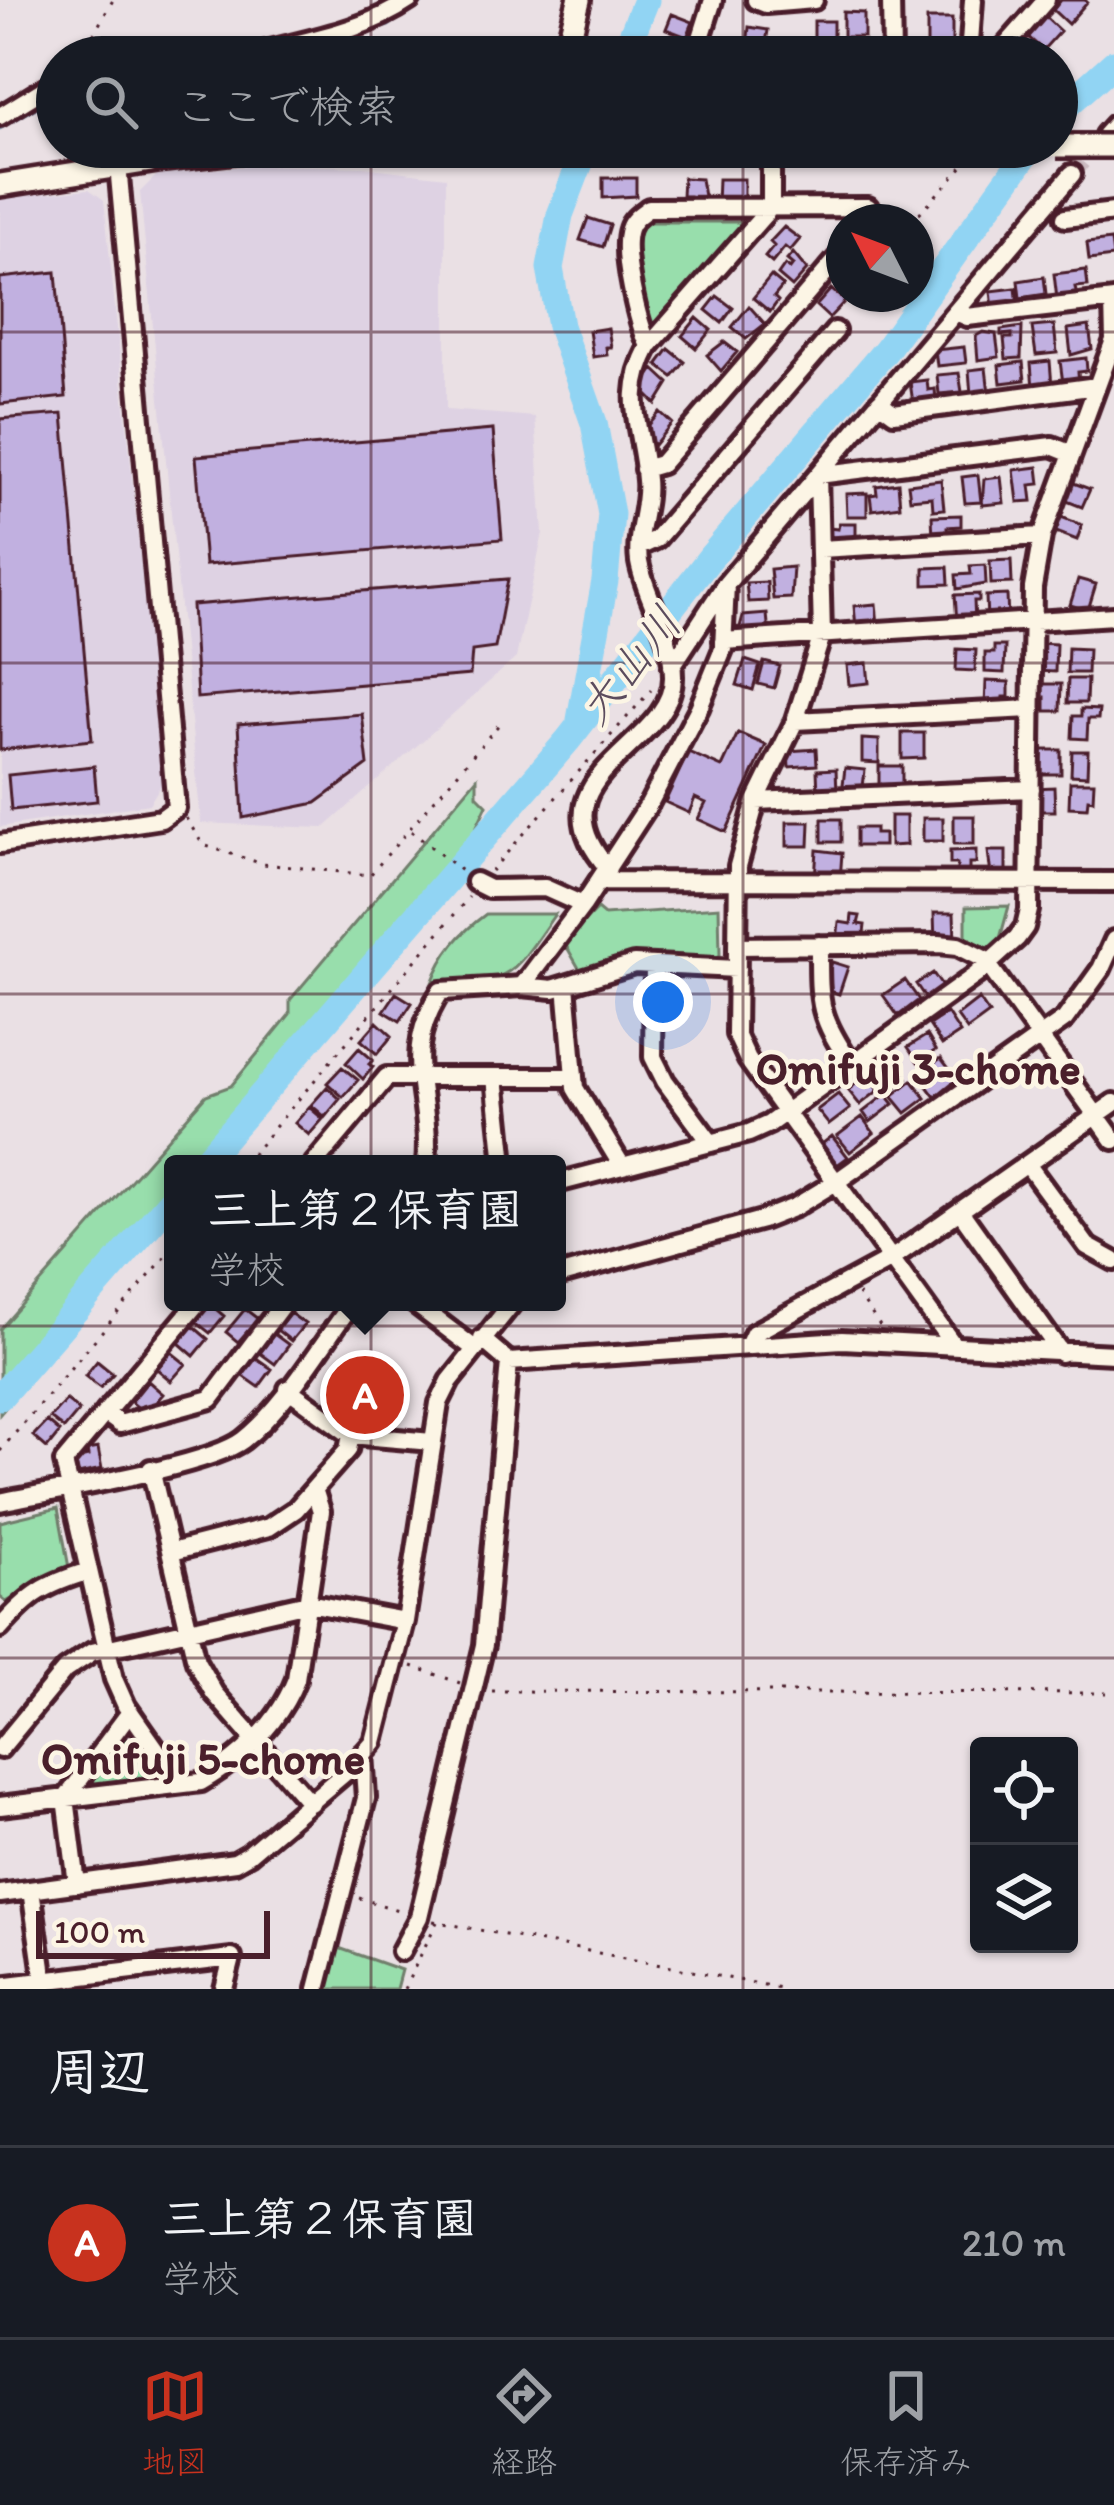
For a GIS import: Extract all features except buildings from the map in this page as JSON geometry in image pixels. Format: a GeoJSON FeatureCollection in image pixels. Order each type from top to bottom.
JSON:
{"type":"FeatureCollection","features":[{"type":"Feature","properties":{"kind":"main road"},"geometry":{"type":"LineString","coordinates":[[570,36],[579,0]]}},
{"type":"Feature","properties":{"kind":"main road"},"geometry":{"type":"LineString","coordinates":[[1078,142],[1111,135]]}},
{"type":"Feature","properties":{"kind":"main road"},"geometry":{"type":"LineString","coordinates":[[0,185],[100,168]]}},
{"type":"Feature","properties":{"kind":"street"},"geometry":{"type":"LineString","coordinates":[[329,36],[377,19],[410,0]]}},
{"type":"Feature","properties":{"kind":"street"},"geometry":{"type":"LineString","coordinates":[[702,36],[713,0]]}},
{"type":"Feature","properties":{"kind":"street"},"geometry":{"type":"LineString","coordinates":[[756,0],[766,4],[814,0]]}},
{"type":"Feature","properties":{"kind":"street"},"geometry":{"type":"LineString","coordinates":[[891,0],[892,36]]}},
{"type":"Feature","properties":{"kind":"street"},"geometry":{"type":"LineString","coordinates":[[971,36],[974,0]]}},
{"type":"Feature","properties":{"kind":"street"},"geometry":{"type":"LineString","coordinates":[[1014,36],[1046,0]]}},
{"type":"Feature","properties":{"kind":"street"},"geometry":{"type":"LineString","coordinates":[[0,116],[36,94]]}},
{"type":"Feature","properties":{"kind":"street"},"geometry":{"type":"LineString","coordinates":[[0,844],[161,818],[176,808],[118,168]]}},
{"type":"Feature","properties":{"kind":"street"},"geometry":{"type":"LineString","coordinates":[[603,875],[583,819],[587,796],[662,709],[674,681],[669,645],[640,563],[647,483],[632,408],[638,367],[650,346],[771,207],[771,168]]}},
{"type":"Feature","properties":{"kind":"street"},"geometry":{"type":"LineString","coordinates":[[672,666],[725,584],[1072,174]]}},
{"type":"Feature","properties":{"kind":"street"},"geometry":{"type":"LineString","coordinates":[[650,346],[642,332],[626,248],[629,228],[649,208],[826,211]]}},
{"type":"Feature","properties":{"kind":"street"},"geometry":{"type":"LineString","coordinates":[[1065,218],[1114,212]]}},
{"type":"Feature","properties":{"kind":"street"},"geometry":{"type":"LineString","coordinates":[[644,469],[661,464],[826,272]]}},
{"type":"Feature","properties":{"kind":"street"},"geometry":{"type":"LineString","coordinates":[[566,1181],[749,1133],[852,1065],[988,964],[1025,927],[1030,883],[1033,588],[1042,536],[1114,340],[1113,300],[967,317],[956,312]]}},
{"type":"Feature","properties":{"kind":"street"},"geometry":{"type":"LineString","coordinates":[[639,547],[656,538],[835,331]]}},
{"type":"Feature","properties":{"kind":"street"},"geometry":{"type":"LineString","coordinates":[[879,402],[894,413],[1097,386]]}},
{"type":"Feature","properties":{"kind":"street"},"geometry":{"type":"LineString","coordinates":[[818,475],[1052,446],[1072,454]]}},
{"type":"Feature","properties":{"kind":"street"},"geometry":{"type":"LineString","coordinates":[[818,475],[821,635],[795,721],[756,801],[738,866],[736,1034],[748,1060],[952,1343]]}},
{"type":"Feature","properties":{"kind":"street"},"geometry":{"type":"LineString","coordinates":[[820,549],[1042,536]]}},
{"type":"Feature","properties":{"kind":"street"},"geometry":{"type":"LineString","coordinates":[[522,986],[583,905],[649,804],[699,708],[723,641],[725,584]]}},
{"type":"Feature","properties":{"kind":"street"},"geometry":{"type":"LineString","coordinates":[[723,641],[1114,616]]}},
{"type":"Feature","properties":{"kind":"street"},"geometry":{"type":"LineString","coordinates":[[795,721],[1031,709]]}},
{"type":"Feature","properties":{"kind":"street"},"geometry":{"type":"LineString","coordinates":[[756,801],[1030,789]]}},
{"type":"Feature","properties":{"kind":"street"},"geometry":{"type":"LineString","coordinates":[[603,875],[738,884],[1114,882]]}},
{"type":"Feature","properties":{"kind":"street"},"geometry":{"type":"LineString","coordinates":[[478,883],[489,889],[545,888],[583,905]]}},
{"type":"Feature","properties":{"kind":"street"},"geometry":{"type":"LineString","coordinates":[[566,1268],[762,1220],[836,1183],[1041,1039],[1082,1000],[1114,940]]}},
{"type":"Feature","properties":{"kind":"street"},"geometry":{"type":"LineString","coordinates":[[819,945],[819,1006],[852,1065]]}},
{"type":"Feature","properties":{"kind":"street"},"geometry":{"type":"LineString","coordinates":[[740,946],[958,946],[988,964],[1114,1140]]}},
{"type":"Feature","properties":{"kind":"street"},"geometry":{"type":"LineString","coordinates":[[425,1155],[416,1051],[427,1012],[441,991],[554,989],[634,964],[736,969]]}},
{"type":"Feature","properties":{"kind":"street"},"geometry":{"type":"LineString","coordinates":[[654,965],[653,1057],[664,1081],[711,1143]]}},
{"type":"Feature","properties":{"kind":"street"},"geometry":{"type":"LineString","coordinates":[[566,985],[574,1077],[587,1113],[622,1166]]}},
{"type":"Feature","properties":{"kind":"street"},"geometry":{"type":"LineString","coordinates":[[322,1155],[387,1077],[574,1077]]}},
{"type":"Feature","properties":{"kind":"street"},"geometry":{"type":"LineString","coordinates":[[495,1078],[503,1155]]}},
{"type":"Feature","properties":{"kind":"street"},"geometry":{"type":"LineString","coordinates":[[748,1346],[754,1333],[891,1259],[1114,1103]]}},
{"type":"Feature","properties":{"kind":"street"},"geometry":{"type":"LineString","coordinates":[[1027,1164],[1087,1246],[1114,1261]]}},
{"type":"Feature","properties":{"kind":"street"},"geometry":{"type":"LineString","coordinates":[[960,1211],[1061,1353]]}},
{"type":"Feature","properties":{"kind":"street"},"geometry":{"type":"LineString","coordinates":[[175,1785],[114,1679],[64,1462],[190,1311]]}},
{"type":"Feature","properties":{"kind":"street"},"geometry":{"type":"LineString","coordinates":[[105,1413],[120,1424],[211,1399],[277,1311]]}},
{"type":"Feature","properties":{"kind":"street"},"geometry":{"type":"LineString","coordinates":[[0,1502],[152,1469],[238,1444],[261,1424],[346,1311]]}},
{"type":"Feature","properties":{"kind":"street"},"geometry":{"type":"LineString","coordinates":[[427,1311],[509,1362],[892,1342],[1114,1354]]}},
{"type":"Feature","properties":{"kind":"street"},"geometry":{"type":"LineString","coordinates":[[0,1894],[235,1862],[310,1803],[374,1742],[405,1622],[432,1442],[445,1392],[506,1311]]}},
{"type":"Feature","properties":{"kind":"street"},"geometry":{"type":"LineString","coordinates":[[401,1952],[428,1919],[484,1646],[509,1362]]}},
{"type":"Feature","properties":{"kind":"street"},"geometry":{"type":"LineString","coordinates":[[288,1389],[351,1435],[432,1442]]}},
{"type":"Feature","properties":{"kind":"street"},"geometry":{"type":"LineString","coordinates":[[171,1552],[269,1527],[296,1509],[349,1450],[351,1435]]}},
{"type":"Feature","properties":{"kind":"street"},"geometry":{"type":"LineString","coordinates":[[152,1469],[196,1661],[214,1693],[310,1803]]}},
{"type":"Feature","properties":{"kind":"street"},"geometry":{"type":"LineString","coordinates":[[0,1806],[200,1782],[256,1740],[286,1706],[296,1679],[321,1511],[314,1489]]}},
{"type":"Feature","properties":{"kind":"street"},"geometry":{"type":"LineString","coordinates":[[0,1628],[44,1585],[89,1571]]}},
{"type":"Feature","properties":{"kind":"street"},"geometry":{"type":"LineString","coordinates":[[0,1748],[65,1670],[92,1652],[308,1603],[405,1622]]}},
{"type":"Feature","properties":{"kind":"street"},"geometry":{"type":"LineString","coordinates":[[77,1884],[66,1798],[130,1712]]}},
{"type":"Feature","properties":{"kind":"street"},"geometry":{"type":"LineString","coordinates":[[317,1989],[366,1798],[363,1754]]}},
{"type":"Feature","properties":{"kind":"street"},"geometry":{"type":"LineString","coordinates":[[31,1891],[44,1985]]}},
{"type":"Feature","properties":{"kind":"street"},"geometry":{"type":"LineString","coordinates":[[0,1986],[44,1985],[232,1958],[224,1989]]}},
{"type":"Feature","properties":{"kind":"path"},"geometry":{"type":"LineString","coordinates":[[93,36],[113,0]]}},
{"type":"Feature","properties":{"kind":"path"},"geometry":{"type":"LineString","coordinates":[[926,204],[961,168]]}},
{"type":"Feature","properties":{"kind":"path"},"geometry":{"type":"LineString","coordinates":[[251,1155],[478,883],[672,666]]}},
{"type":"Feature","properties":{"kind":"path"},"geometry":{"type":"LineString","coordinates":[[176,808],[193,824],[203,845],[263,864],[370,875],[501,722]]}},
{"type":"Feature","properties":{"kind":"path"},"geometry":{"type":"LineString","coordinates":[[409,829],[478,883]]}},
{"type":"Feature","properties":{"kind":"path"},"geometry":{"type":"LineString","coordinates":[[0,1451],[164,1259]]}},
{"type":"Feature","properties":{"kind":"path"},"geometry":{"type":"LineString","coordinates":[[849,1282],[892,1342]]}},
{"type":"Feature","properties":{"kind":"path"},"geometry":{"type":"LineString","coordinates":[[395,1660],[474,1688],[1114,1693]]}},
{"type":"Feature","properties":{"kind":"path"},"geometry":{"type":"LineString","coordinates":[[343,1893],[428,1919],[785,1989]]}},
{"type":"Feature","properties":{"kind":"path"},"geometry":{"type":"LineString","coordinates":[[404,1989],[428,1919]]}},
{"type":"Feature","properties":{"kind":"shaded area"},"geometry":{"type":"Polygon","coordinates":[[[224,168],[371,168],[446,177],[446,410],[535,417],[543,533],[516,658],[324,828],[201,823],[140,192],[158,174],[224,168]]]}},
{"type":"Feature","properties":{"kind":"shaded area"},"geometry":{"type":"Polygon","coordinates":[[[89,189],[104,200],[163,782],[149,804],[0,827],[0,198],[89,189]]]}},
{"type":"Feature","properties":{"kind":"green space"},"geometry":{"type":"Polygon","coordinates":[[[649,222],[744,222],[647,332],[633,283],[634,234],[649,222]]]}},
{"type":"Feature","properties":{"kind":"green space"},"geometry":{"type":"Polygon","coordinates":[[[477,778],[477,795],[487,805],[449,885],[222,1155],[164,1155],[164,1223],[0,1414],[0,1329],[206,1095],[231,1086],[290,1014],[290,1000],[477,778]]]}},
{"type":"Feature","properties":{"kind":"green space"},"geometry":{"type":"Polygon","coordinates":[[[1009,906],[999,942],[987,953],[966,954],[966,907],[1009,906]]]}},
{"type":"Feature","properties":{"kind":"green space"},"geometry":{"type":"Polygon","coordinates":[[[719,907],[720,955],[711,966],[608,964],[580,970],[564,942],[597,909],[604,915],[719,907]]]}},
{"type":"Feature","properties":{"kind":"green space"},"geometry":{"type":"Polygon","coordinates":[[[486,914],[555,914],[507,972],[478,982],[432,983],[453,944],[486,914]]]}},
{"type":"Feature","properties":{"kind":"green space"},"geometry":{"type":"Polygon","coordinates":[[[58,1508],[69,1568],[6,1602],[0,1597],[0,1522],[58,1508]]]}},
{"type":"Feature","properties":{"kind":"green space"},"geometry":{"type":"Polygon","coordinates":[[[125,1734],[152,1781],[83,1792],[85,1782],[125,1734]]]}},
{"type":"Feature","properties":{"kind":"green space"},"geometry":{"type":"Polygon","coordinates":[[[336,1947],[401,1970],[396,1989],[325,1989],[336,1947]]]}},
{"type":"Feature","properties":{"kind":"waterway"},"geometry":{"type":"LineString","coordinates":[[357,35],[389,25],[426,0]]}},
{"type":"Feature","properties":{"kind":"waterway"},"geometry":{"type":"LineString","coordinates":[[631,36],[646,0]]}},
{"type":"Feature","properties":{"kind":"waterway","name":"大山川"},"geometry":{"type":"LineString","coordinates":[[1078,95],[1114,63]]}},
{"type":"Feature","properties":{"kind":"waterway"},"geometry":{"type":"LineString","coordinates":[[0,128],[36,107]]}},
{"type":"Feature","properties":{"kind":"waterway"},"geometry":{"type":"LineString","coordinates":[[578,168],[560,215],[550,268],[560,326],[594,423],[611,514],[605,581],[580,720]]}},
{"type":"Feature","properties":{"kind":"waterway","name":"大山川"},"geometry":{"type":"LineString","coordinates":[[210,1155],[568,740],[710,558],[886,350],[1016,168]]}},
{"type":"Feature","properties":{"kind":"waterway","name":"大山川"},"geometry":{"type":"LineString","coordinates":[[0,1397],[164,1208]]}},
{"type":"Feature","properties":{"kind":"tunnel"},"geometry":{"type":"LineString","coordinates":[[1078,167],[1101,140]]}},
{"type":"Feature","properties":{"kind":"tunnel"},"geometry":{"type":"LineString","coordinates":[[1072,174],[1077,168]]}},
{"type":"Feature","properties":{"kind":"place","name":"三上第２保育園"},"geometry":{"type":"Point","coordinates":[365,1395]}},
{"type":"Feature","properties":{"kind":"district","name":"Omifuji 3-chome"},"geometry":{"type":"Point","coordinates":[918,1068]}},
{"type":"Feature","properties":{"kind":"district","name":"Omifuji 5-chome"},"geometry":{"type":"Point","coordinates":[203,1758]}}]}
